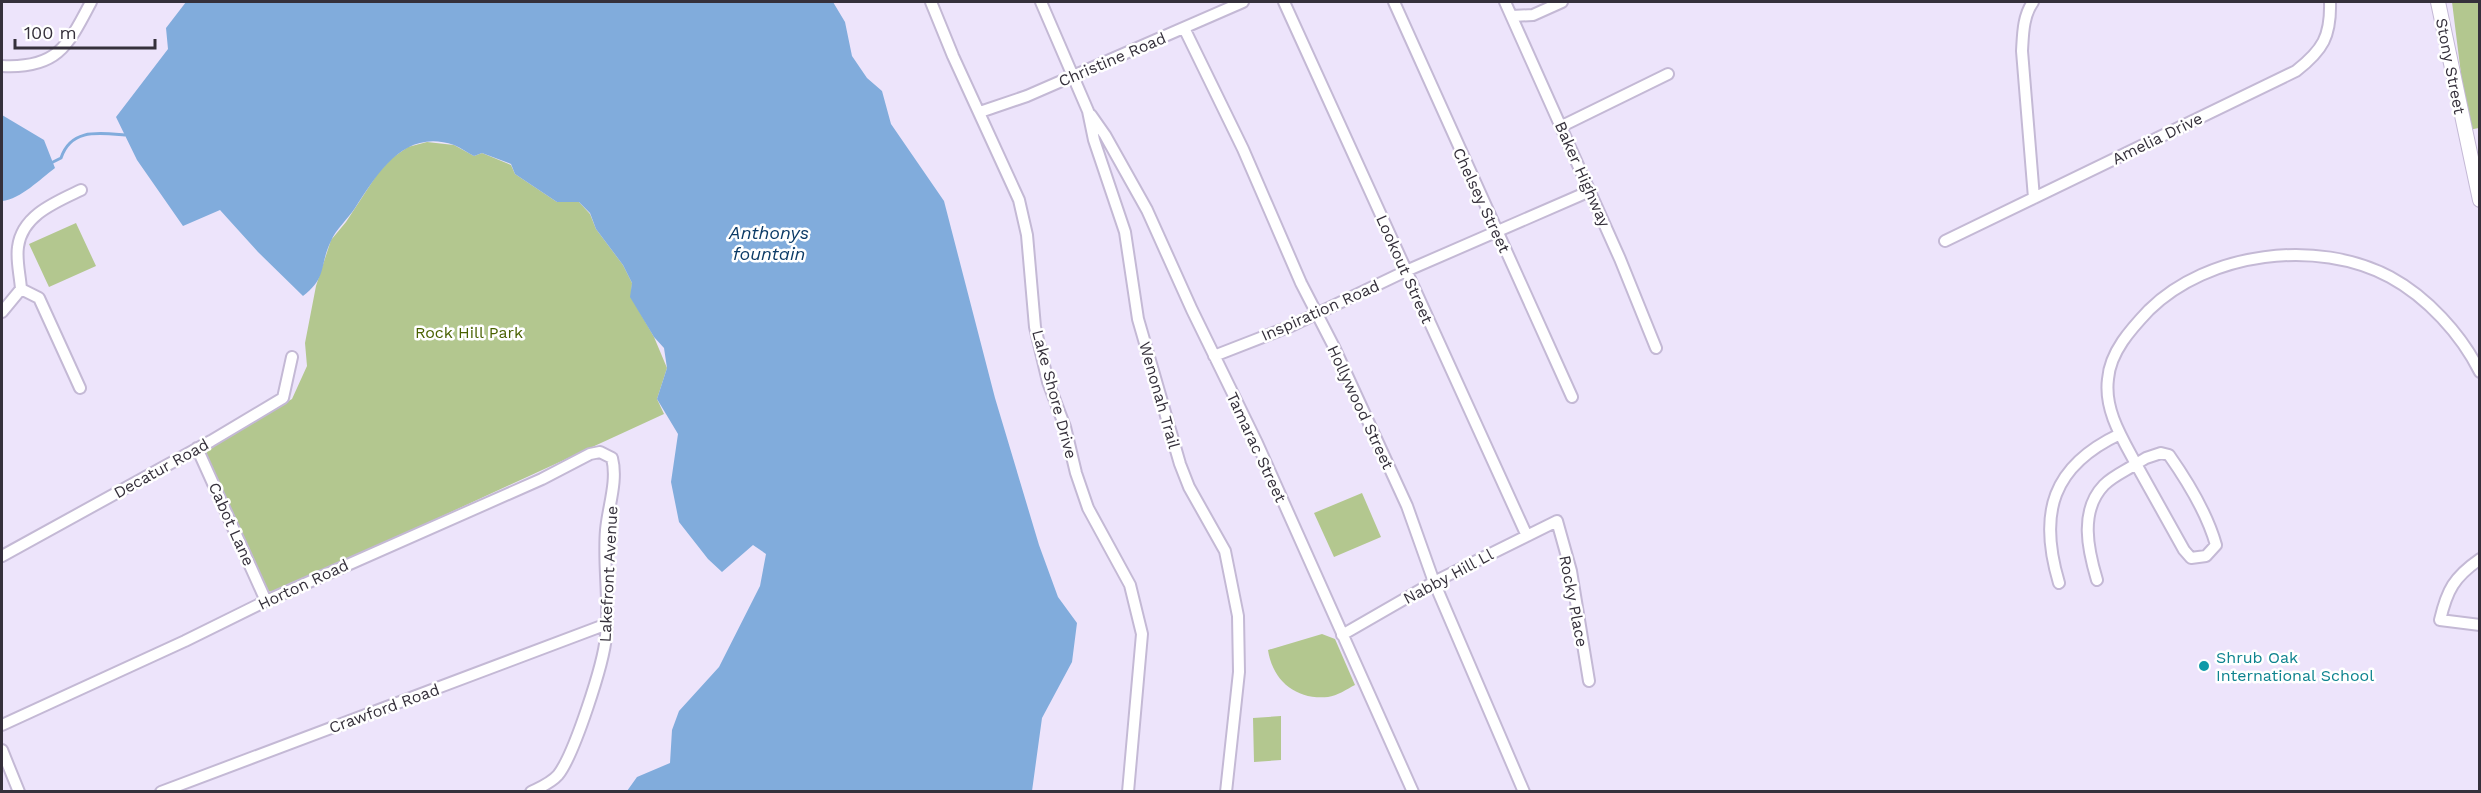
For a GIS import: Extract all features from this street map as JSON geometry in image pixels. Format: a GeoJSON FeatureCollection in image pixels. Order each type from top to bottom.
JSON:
{"type":"FeatureCollection","features":[{"type":"Feature","properties":{"kind":"street"},"geometry":{"type":"LineString","coordinates":[[2,66],[35,64],[64,48],[91,2]]}},
{"type":"Feature","properties":{"kind":"street","name":"Lake Shore Drive"},"geometry":{"type":"LineString","coordinates":[[930,2],[1023,213],[1032,274],[1031,291],[1035,327],[1048,382],[1065,428],[1076,473],[1088,508],[1130,585],[1142,634],[1128,792]]}},
{"type":"Feature","properties":{"kind":"street","name":"Wenonah Trail"},"geometry":{"type":"LineString","coordinates":[[1041,2],[1088,111],[1094,140],[1125,232],[1138,319],[1171,435],[1189,487],[1225,551],[1238,616],[1239,672],[1226,792]]}},
{"type":"Feature","properties":{"kind":"street","name":"Christine Road"},"geometry":{"type":"LineString","coordinates":[[980,112],[1027,96],[1243,2]]}},
{"type":"Feature","properties":{"kind":"street","name":"Lookout Street"},"geometry":{"type":"LineString","coordinates":[[1284,2],[1527,536]]}},
{"type":"Feature","properties":{"kind":"street","name":"Chelsey Street"},"geometry":{"type":"LineString","coordinates":[[1394,2],[1572,397]]}},
{"type":"Feature","properties":{"kind":"street","name":"Baker Highway"},"geometry":{"type":"LineString","coordinates":[[1505,2],[1562,126],[1656,348]]}},
{"type":"Feature","properties":{"kind":"street"},"geometry":{"type":"LineString","coordinates":[[1512,16],[1533,15],[1562,2]]}},
{"type":"Feature","properties":{"kind":"street"},"geometry":{"type":"LineString","coordinates":[[2033,2],[2028,9],[2023,27],[2022,51],[2034,198]]}},
{"type":"Feature","properties":{"kind":"street","name":"Amelia Drive"},"geometry":{"type":"LineString","coordinates":[[1945,241],[2296,71],[2315,56],[2323,46],[2330,14],[2330,2]]}},
{"type":"Feature","properties":{"kind":"street","name":"Stony Street"},"geometry":{"type":"LineString","coordinates":[[2438,2],[2480,200]]}},
{"type":"Feature","properties":{"kind":"street","name":"Hollywood Street"},"geometry":{"type":"LineString","coordinates":[[1184,28],[1243,149],[1300,283],[1317,314],[1407,506],[1434,582],[1524,792]]}},
{"type":"Feature","properties":{"kind":"street"},"geometry":{"type":"LineString","coordinates":[[1562,126],[1668,74]]}},
{"type":"Feature","properties":{"kind":"street","name":"Tamarac Street"},"geometry":{"type":"LineString","coordinates":[[1088,111],[1106,135],[1147,210],[1257,443],[1413,792]]}},
{"type":"Feature","properties":{"kind":"street"},"geometry":{"type":"LineString","coordinates":[[2,312],[21,289],[18,247],[26,226],[38,213],[81,190]]}},
{"type":"Feature","properties":{"kind":"street","name":"Inspiration Road"},"geometry":{"type":"LineString","coordinates":[[1214,356],[1317,314],[1406,271],[1590,191]]}},
{"type":"Feature","properties":{"kind":"street"},"geometry":{"type":"LineString","coordinates":[[2097,580],[2088,545],[2090,510],[2103,486],[2136,464],[2161,453],[2169,455],[2210,527],[2216,545],[2206,556],[2196,558],[2191,558],[2184,550],[2136,464],[2120,434],[2108,397],[2108,379],[2113,360],[2125,338],[2152,308],[2186,282],[2215,268],[2235,262],[2280,256],[2309,256],[2343,261],[2390,277],[2415,293],[2431,308],[2471,355],[2480,372]]}},
{"type":"Feature","properties":{"kind":"street"},"geometry":{"type":"LineString","coordinates":[[21,289],[39,298],[80,388]]}},
{"type":"Feature","properties":{"kind":"street","name":"Decatur Road"},"geometry":{"type":"LineString","coordinates":[[2,556],[283,398],[292,357]]}},
{"type":"Feature","properties":{"kind":"street"},"geometry":{"type":"LineString","coordinates":[[2059,583],[2049,539],[2051,504],[2059,485],[2069,470],[2100,443],[2120,434]]}},
{"type":"Feature","properties":{"kind":"street","name":"Cabot Lane"},"geometry":{"type":"LineString","coordinates":[[197,448],[266,601]]}},
{"type":"Feature","properties":{"kind":"street","name":"Horton Road"},"geometry":{"type":"LineString","coordinates":[[2,725],[266,601],[542,479],[590,454],[606,453]]}},
{"type":"Feature","properties":{"kind":"street","name":"Lakefront Avenue"},"geometry":{"type":"LineString","coordinates":[[551,787],[568,755],[604,653],[607,624],[606,531],[614,472],[612,458],[606,453]]}},
{"type":"Feature","properties":{"kind":"street","name":"Nabby Hill Ll"},"geometry":{"type":"LineString","coordinates":[[1342,635],[1434,582],[1557,521]]}},
{"type":"Feature","properties":{"kind":"street","name":"Rocky Place"},"geometry":{"type":"LineString","coordinates":[[1557,521],[1571,571],[1589,681]]}},
{"type":"Feature","properties":{"kind":"street"},"geometry":{"type":"LineString","coordinates":[[2480,559],[2465,569],[2446,593],[2440,620],[2480,625]]}},
{"type":"Feature","properties":{"kind":"street","name":"Crawford Road"},"geometry":{"type":"LineString","coordinates":[[161,792],[607,624]]}},
{"type":"Feature","properties":{"kind":"street"},"geometry":{"type":"LineString","coordinates":[[2,750],[19,792]]}},
{"type":"Feature","properties":{"kind":"street"},"geometry":{"type":"LineString","coordinates":[[531,792],[551,787]]}},
{"type":"Feature","properties":{"kind":"green space"},"geometry":{"type":"Polygon","coordinates":[[[2452,2],[2479,2],[2479,128],[2468,130],[2452,2]]]}},
{"type":"Feature","properties":{"kind":"green space","name":"Rock Hill Park"},"geometry":{"type":"Polygon","coordinates":[[[427,142],[454,145],[474,156],[482,153],[511,165],[515,174],[557,202],[579,202],[590,214],[596,229],[623,265],[632,283],[631,297],[654,337],[667,368],[657,399],[664,414],[277,592],[267,591],[204,450],[292,399],[307,366],[305,343],[316,286],[331,240],[346,222],[378,173],[392,158],[408,147],[427,142]]]}},
{"type":"Feature","properties":{"kind":"green space"},"geometry":{"type":"Polygon","coordinates":[[[76,223],[96,266],[49,287],[29,244],[76,223]]]}},
{"type":"Feature","properties":{"kind":"green space"},"geometry":{"type":"Polygon","coordinates":[[[1362,493],[1381,537],[1334,557],[1314,513],[1362,493]]]}},
{"type":"Feature","properties":{"kind":"green space"},"geometry":{"type":"Polygon","coordinates":[[[1322,634],[1335,639],[1355,685],[1328,697],[1306,695],[1288,687],[1275,671],[1268,650],[1322,634]]]}},
{"type":"Feature","properties":{"kind":"green space"},"geometry":{"type":"Polygon","coordinates":[[[1281,716],[1281,760],[1254,762],[1253,718],[1281,716]]]}},
{"type":"Feature","properties":{"kind":"water","name":"Anthonys fountain"},"geometry":{"type":"Polygon","coordinates":[[[186,2],[833,2],[845,22],[852,56],[867,78],[882,91],[891,124],[944,201],[995,398],[1039,545],[1058,597],[1077,623],[1072,662],[1042,718],[1032,791],[627,791],[637,777],[670,763],[672,730],[679,711],[719,667],[760,586],[766,554],[753,545],[722,572],[708,559],[679,522],[671,482],[678,434],[657,399],[667,368],[664,348],[654,337],[630,297],[632,283],[623,265],[596,229],[590,213],[579,202],[557,202],[515,174],[511,164],[482,153],[474,156],[454,145],[436,141],[407,148],[383,168],[333,237],[327,249],[320,277],[303,296],[258,252],[220,210],[183,226],[137,160],[116,117],[168,49],[166,28],[186,2]]]}},
{"type":"Feature","properties":{"kind":"water"},"geometry":{"type":"Polygon","coordinates":[[[2,115],[44,140],[55,168],[23,193],[2,201],[2,115]]]}},
{"type":"Feature","properties":{"kind":"waterway"},"geometry":{"type":"LineString","coordinates":[[53,162],[61,158],[66,148],[79,137],[96,133],[125,135]]}},
{"type":"Feature","properties":{"kind":"place","name":"Shrub Oak International School"},"geometry":{"type":"Point","coordinates":[2204,666]}}]}
